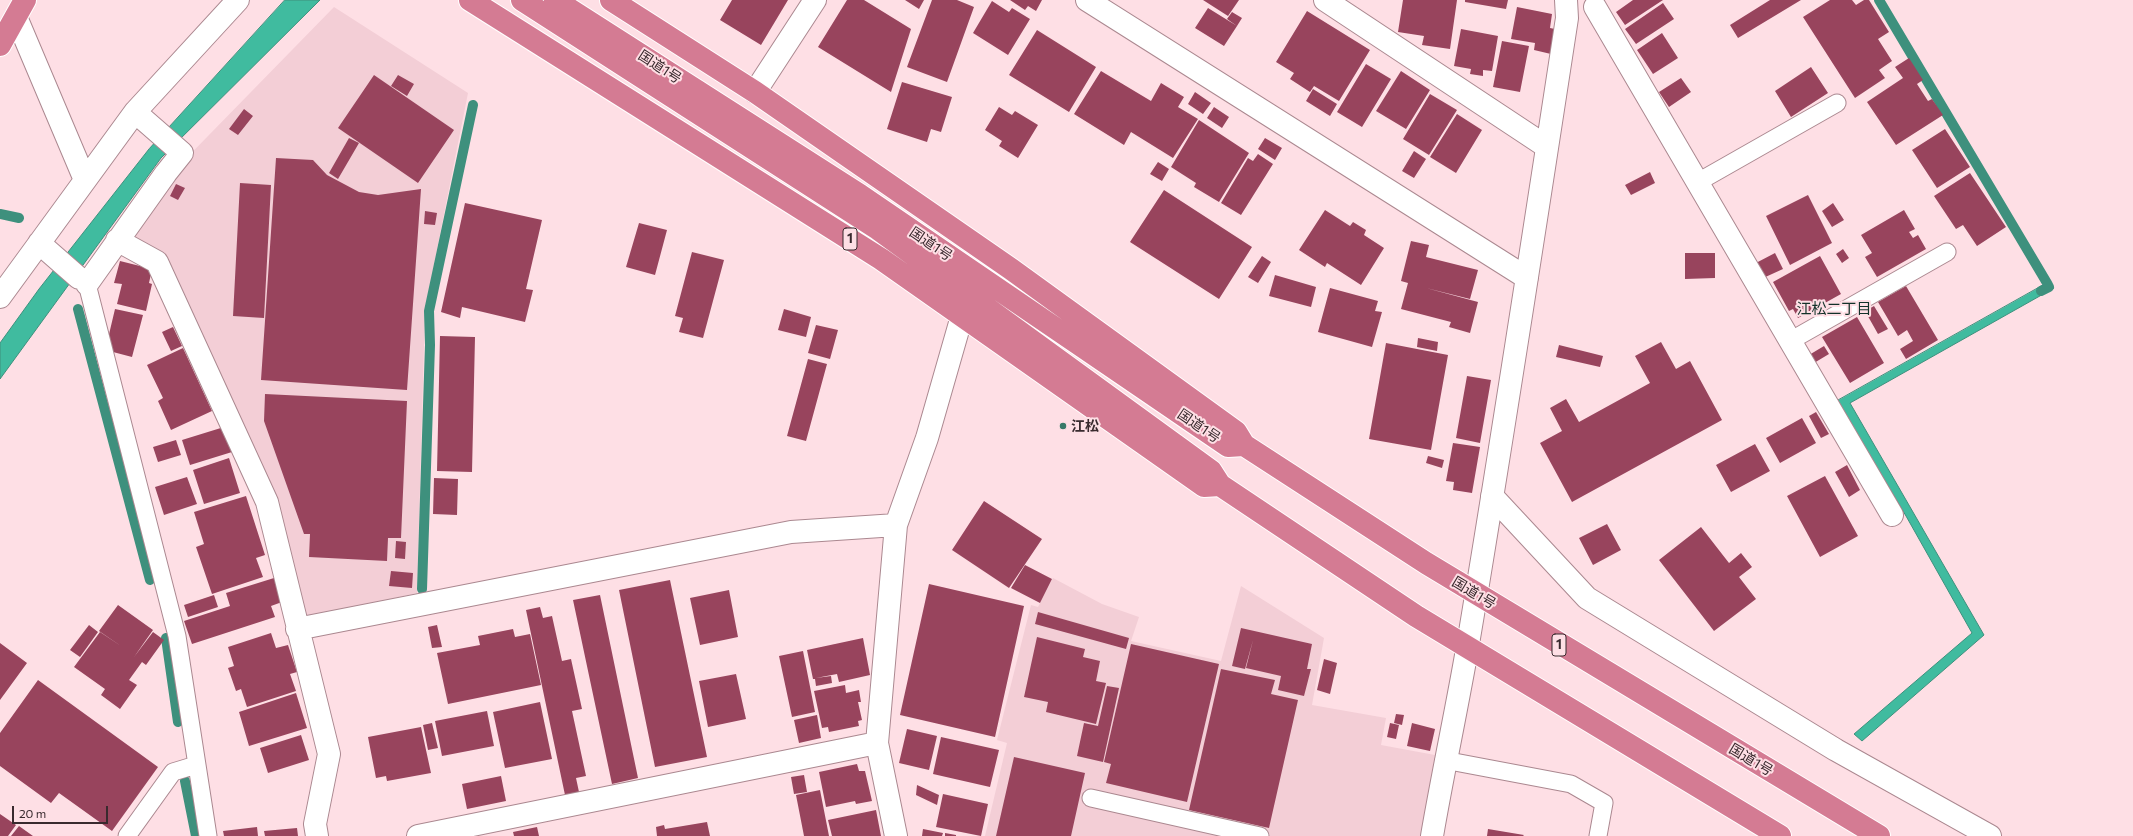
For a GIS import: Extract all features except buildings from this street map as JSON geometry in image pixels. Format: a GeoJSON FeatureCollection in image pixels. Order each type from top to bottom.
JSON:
{"type":"FeatureCollection","features":[{"type":"Feature","properties":{"kind":"highway","name":"1"},"geometry":{"type":"LineString","coordinates":[[470,0],[881,258],[1204,486],[1220,485]]}},
{"type":"Feature","properties":{"kind":"highway","name":"国道1号"},"geometry":{"type":"LineString","coordinates":[[522,0],[855,202],[1211,471],[1220,485],[1416,616],[1780,836]]}},
{"type":"Feature","properties":{"kind":"highway","name":"国道1号"},"geometry":{"type":"LineString","coordinates":[[555,0],[855,202],[1228,446],[1244,445],[1476,594],[1879,836]]}},
{"type":"Feature","properties":{"kind":"highway","name":"1"},"geometry":{"type":"LineString","coordinates":[[611,0],[756,92],[1018,274],[1236,432],[1244,445]]}},
{"type":"Feature","properties":{"kind":"highway"},"geometry":{"type":"LineString","coordinates":[[0,45],[21,8]]}},
{"type":"Feature","properties":{"kind":"street"},"geometry":{"type":"LineString","coordinates":[[0,297],[136,112],[238,0]]}},
{"type":"Feature","properties":{"kind":"street"},"geometry":{"type":"LineString","coordinates":[[756,92],[815,0]]}},
{"type":"Feature","properties":{"kind":"street"},"geometry":{"type":"LineString","coordinates":[[1088,0],[1114,7],[1527,278]]}},
{"type":"Feature","properties":{"kind":"street"},"geometry":{"type":"LineString","coordinates":[[1325,0],[1547,147]]}},
{"type":"Feature","properties":{"kind":"street"},"geometry":{"type":"LineString","coordinates":[[1432,836],[1444,760],[1467,647],[1492,496],[1547,147],[1566,9],[1604,4],[1698,182],[1892,515]]}},
{"type":"Feature","properties":{"kind":"street"},"geometry":{"type":"LineString","coordinates":[[21,8],[85,180]]}},
{"type":"Feature","properties":{"kind":"street"},"geometry":{"type":"LineString","coordinates":[[39,243],[83,281],[117,240],[182,153],[136,112]]}},
{"type":"Feature","properties":{"kind":"street"},"geometry":{"type":"LineString","coordinates":[[117,240],[157,262],[267,502],[297,629],[329,754],[315,824],[317,836]]}},
{"type":"Feature","properties":{"kind":"street"},"geometry":{"type":"LineString","coordinates":[[896,836],[877,743],[896,525],[927,438],[962,316]]}},
{"type":"Feature","properties":{"kind":"street"},"geometry":{"type":"LineString","coordinates":[[1492,496],[1587,598],[1836,750],[1990,836]]}},
{"type":"Feature","properties":{"kind":"street"},"geometry":{"type":"LineString","coordinates":[[297,629],[791,532],[896,525]]}},
{"type":"Feature","properties":{"kind":"street"},"geometry":{"type":"LineString","coordinates":[[418,836],[877,743]]}},
{"type":"Feature","properties":{"kind":"lane"},"geometry":{"type":"LineString","coordinates":[[1698,182],[1837,103]]}},
{"type":"Feature","properties":{"kind":"lane"},"geometry":{"type":"LineString","coordinates":[[1790,341],[1947,252]]}},
{"type":"Feature","properties":{"kind":"lane"},"geometry":{"type":"LineString","coordinates":[[83,281],[177,636],[208,836]]}},
{"type":"Feature","properties":{"kind":"lane"},"geometry":{"type":"LineString","coordinates":[[1444,760],[1571,784],[1604,803],[1598,836]]}},
{"type":"Feature","properties":{"kind":"lane"},"geometry":{"type":"LineString","coordinates":[[127,836],[173,772],[196,765]]}},
{"type":"Feature","properties":{"kind":"lane"},"geometry":{"type":"LineString","coordinates":[[1092,798],[1260,836]]}},
{"type":"Feature","properties":{"kind":"shaded area"},"geometry":{"type":"Polygon","coordinates":[[[285,0],[320,0],[161,158],[0,379],[0,343],[39,289],[149,149],[285,0]]]}},
{"type":"Feature","properties":{"kind":"shaded area"},"geometry":{"type":"Polygon","coordinates":[[[334,7],[468,93],[425,310],[417,593],[303,618],[274,499],[130,236],[166,179],[334,7]]]}},
{"type":"Feature","properties":{"kind":"shaded area"},"geometry":{"type":"Polygon","coordinates":[[[2049,282],[2054,288],[1850,403],[1984,635],[1862,741],[1854,734],[1972,633],[1906,516],[1837,401],[2049,282]]]}},
{"type":"Feature","properties":{"kind":"shaded area"},"geometry":{"type":"Polygon","coordinates":[[[1053,578],[1102,604],[1139,617],[1131,641],[1221,661],[1241,586],[1324,638],[1312,705],[1386,718],[1381,745],[1435,755],[1421,836],[985,836],[1007,743],[997,740],[1031,605],[1038,607],[1053,578]]]}},
{"type":"Feature","properties":{"kind":"waterway"},"geometry":{"type":"LineString","coordinates":[[1879,0],[2047,283],[2049,287],[2041,291]]}},
{"type":"Feature","properties":{"kind":"waterway"},"geometry":{"type":"LineString","coordinates":[[422,589],[430,345],[429,311],[473,105]]}},
{"type":"Feature","properties":{"kind":"waterway"},"geometry":{"type":"LineString","coordinates":[[0,214],[19,218]]}},
{"type":"Feature","properties":{"kind":"waterway"},"geometry":{"type":"LineString","coordinates":[[78,309],[150,580]]}},
{"type":"Feature","properties":{"kind":"waterway"},"geometry":{"type":"LineString","coordinates":[[166,638],[178,722]]}},
{"type":"Feature","properties":{"kind":"waterway"},"geometry":{"type":"LineString","coordinates":[[185,781],[196,836]]}},
{"type":"Feature","properties":{"kind":"place","name":"江松"},"geometry":{"type":"Point","coordinates":[1063,426]}},
{"type":"Feature","properties":{"kind":"district","name":"江松二丁目"},"geometry":{"type":"Point","coordinates":[1834,309]}}]}
